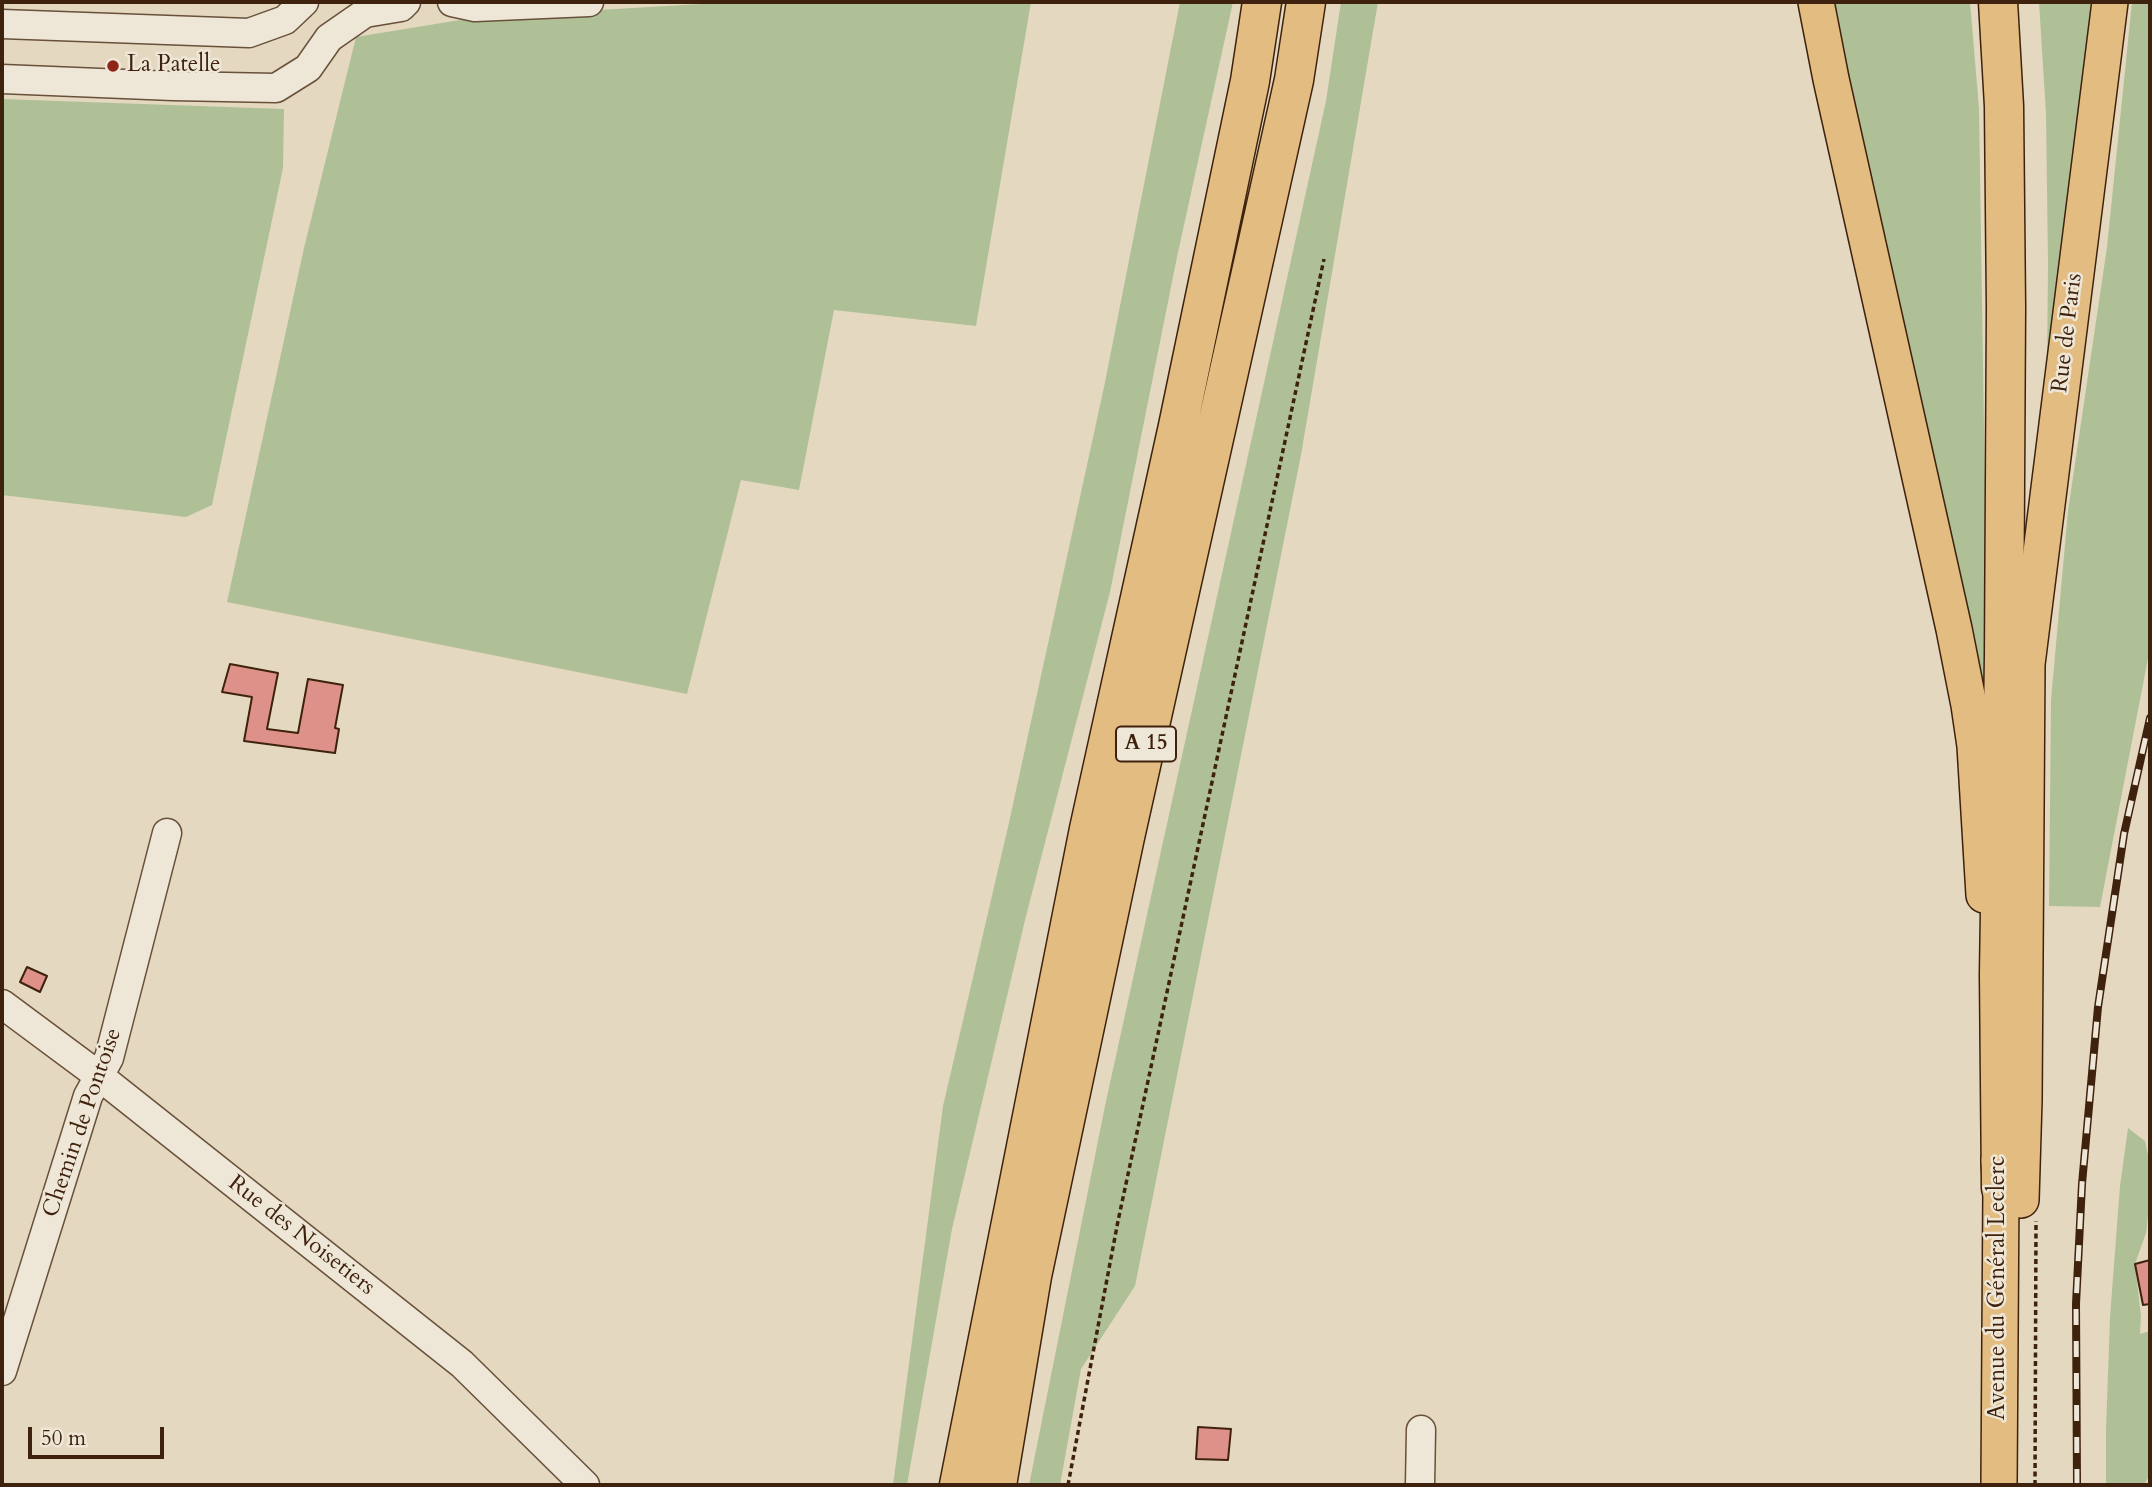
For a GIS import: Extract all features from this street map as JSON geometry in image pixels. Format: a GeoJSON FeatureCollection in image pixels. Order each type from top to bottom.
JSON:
{"type":"FeatureCollection","features":[{"type":"Feature","properties":{"kind":"highway","name":"A 15"},"geometry":{"type":"LineString","coordinates":[[959,1485],[1088,829],[1184,400],[1250,82],[1262,2]]}},
{"type":"Feature","properties":{"kind":"highway","name":"A 15"},"geometry":{"type":"LineString","coordinates":[[997,1485],[1035,1262],[1125,836],[1294,80],[1306,2]]}},
{"type":"Feature","properties":{"kind":"highway"},"geometry":{"type":"LineString","coordinates":[[1998,2],[2004,106],[2006,308],[1999,974],[2001,1188]]}},
{"type":"Feature","properties":{"kind":"highway"},"geometry":{"type":"LineString","coordinates":[[2022,2],[2029,181],[2027,664]]}},
{"type":"Feature","properties":{"kind":"main road"},"geometry":{"type":"LineString","coordinates":[[1816,2],[1969,705],[2010,1096]]}},
{"type":"Feature","properties":{"kind":"main road","name":"Rue de Paris"},"geometry":{"type":"LineString","coordinates":[[2010,1096],[2027,664],[2110,2]]}},
{"type":"Feature","properties":{"kind":"main road","name":"Avenue du Général Leclerc"},"geometry":{"type":"LineString","coordinates":[[1999,1485],[2001,1188],[2010,1096]]}},
{"type":"Feature","properties":{"kind":"main road","name":"Avenue du Général Leclerc"},"geometry":{"type":"LineString","coordinates":[[2010,1096],[2021,1196],[2021,1485]]}},
{"type":"Feature","properties":{"kind":"street"},"geometry":{"type":"LineString","coordinates":[[2,24],[249,33],[285,20],[304,2]]}},
{"type":"Feature","properties":{"kind":"street"},"geometry":{"type":"LineString","coordinates":[[2,79],[276,88],[308,68],[329,38],[365,13],[401,7],[407,2]]}},
{"type":"Feature","properties":{"kind":"street"},"geometry":{"type":"LineString","coordinates":[[452,2],[475,7],[589,2]]}},
{"type":"Feature","properties":{"kind":"street","name":"Chemin de Pontoise"},"geometry":{"type":"LineString","coordinates":[[2,1371],[88,1096],[109,1058],[167,833]]}},
{"type":"Feature","properties":{"kind":"street","name":"Rue des Noisetiers"},"geometry":{"type":"LineString","coordinates":[[2,1004],[99,1076],[462,1364],[585,1485]]}},
{"type":"Feature","properties":{"kind":"street"},"geometry":{"type":"LineString","coordinates":[[1420,1485],[1421,1430]]}},
{"type":"Feature","properties":{"kind":"path"},"geometry":{"type":"LineString","coordinates":[[1068,1485],[1121,1208],[1324,259]]}},
{"type":"Feature","properties":{"kind":"path"},"geometry":{"type":"LineString","coordinates":[[2035,1485],[2037,1208]]}},
{"type":"Feature","properties":{"kind":"green space"},"geometry":{"type":"Polygon","coordinates":[[[735,2],[1031,2],[976,326],[834,310],[799,490],[741,480],[687,694],[227,602],[304,248],[356,37],[478,17],[735,2]]]}},
{"type":"Feature","properties":{"kind":"green space"},"geometry":{"type":"Polygon","coordinates":[[[1180,2],[1233,2],[1177,257],[1110,592],[1026,916],[952,1229],[907,1485],[893,1485],[943,1106],[1008,827],[1104,387],[1180,2]]]}},
{"type":"Feature","properties":{"kind":"green space"},"geometry":{"type":"Polygon","coordinates":[[[1341,2],[1378,2],[1301,455],[1135,1286],[1081,1369],[1060,1485],[1029,1485],[1106,1101],[1326,101],[1341,2]]]}},
{"type":"Feature","properties":{"kind":"green space"},"geometry":{"type":"Polygon","coordinates":[[[1835,2],[1970,2],[1979,108],[1987,619],[1995,751],[1846,70],[1835,2]]]}},
{"type":"Feature","properties":{"kind":"green space"},"geometry":{"type":"Polygon","coordinates":[[[2039,2],[2094,2],[2047,372],[2046,114],[2039,2]]]}},
{"type":"Feature","properties":{"kind":"green space"},"geometry":{"type":"Polygon","coordinates":[[[2132,2],[2150,2],[2150,648],[2100,907],[2049,906],[2051,700],[2068,511],[2107,247],[2132,2]]]}},
{"type":"Feature","properties":{"kind":"green space"},"geometry":{"type":"Polygon","coordinates":[[[2,99],[284,109],[283,168],[212,505],[186,517],[2,495],[2,99]]]}},
{"type":"Feature","properties":{"kind":"green space"},"geometry":{"type":"Polygon","coordinates":[[[2128,1128],[2145,1141],[2150,1165],[2146,1233],[2135,1264],[2141,1316],[2140,1334],[2150,1331],[2150,1474],[2144,1485],[2106,1485],[2110,1317],[2120,1186],[2128,1128]]]}},
{"type":"Feature","properties":{"kind":"building"},"geometry":{"type":"Polygon","coordinates":[[[230,664],[278,673],[267,729],[298,733],[308,679],[343,685],[335,728],[339,729],[335,753],[244,741],[252,697],[222,692],[230,664]]]}},
{"type":"Feature","properties":{"kind":"building"},"geometry":{"type":"Polygon","coordinates":[[[27,967],[47,976],[40,992],[20,982],[27,967]]]}},
{"type":"Feature","properties":{"kind":"building"},"geometry":{"type":"Polygon","coordinates":[[[2150,1260],[2150,1304],[2143,1305],[2135,1264],[2150,1260]]]}},
{"type":"Feature","properties":{"kind":"building"},"geometry":{"type":"Polygon","coordinates":[[[1198,1427],[1231,1429],[1228,1460],[1196,1459],[1198,1427]]]}},
{"type":"Feature","properties":{"kind":"railway"},"geometry":{"type":"LineString","coordinates":[[2077,1485],[2076,1304],[2082,1184],[2098,1007],[2124,834],[2150,718]]}},
{"type":"Feature","properties":{"kind":"place","name":"La Patelle"},"geometry":{"type":"Point","coordinates":[113,66]}}]}
